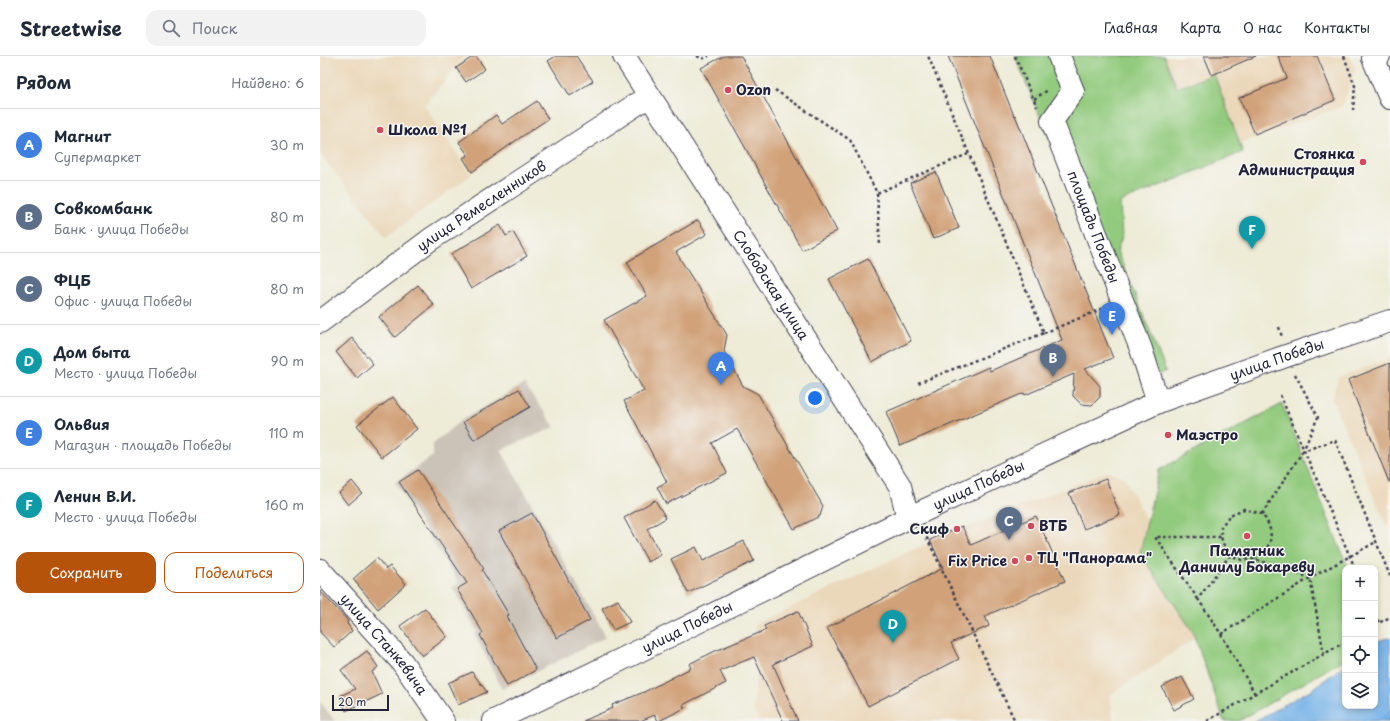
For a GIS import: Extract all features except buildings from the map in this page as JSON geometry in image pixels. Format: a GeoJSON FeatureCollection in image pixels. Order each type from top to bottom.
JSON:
{"type":"FeatureCollection","features":[{"type":"Feature","properties":{"kind":"street","name":"Слободская улица"},"geometry":{"type":"LineString","coordinates":[[624,56],[900,486],[912,516]]}},
{"type":"Feature","properties":{"kind":"street","name":"площадь Победы"},"geometry":{"type":"LineString","coordinates":[[1060,56],[1073,91],[1052,121],[1141,349],[1158,402]]}},
{"type":"Feature","properties":{"kind":"street"},"geometry":{"type":"LineString","coordinates":[[1379,56],[1373,58],[1390,98]]}},
{"type":"Feature","properties":{"kind":"street","name":"улица Ремесленников"},"geometry":{"type":"LineString","coordinates":[[320,322],[431,239],[649,96]]}},
{"type":"Feature","properties":{"kind":"street","name":"улица Победы"},"geometry":{"type":"LineString","coordinates":[[494,721],[639,652],[912,516],[1158,402],[1286,356],[1390,321]]}},
{"type":"Feature","properties":{"kind":"street","name":"улица Станкевича"},"geometry":{"type":"LineString","coordinates":[[320,570],[402,662],[443,721]]}},
{"type":"Feature","properties":{"kind":"path"},"geometry":{"type":"LineString","coordinates":[[697,56],[702,59],[709,56]]}},
{"type":"Feature","properties":{"kind":"path"},"geometry":{"type":"LineString","coordinates":[[928,56],[1044,333]]}},
{"type":"Feature","properties":{"kind":"path"},"geometry":{"type":"LineString","coordinates":[[1344,56],[1355,86],[1353,110]]}},
{"type":"Feature","properties":{"kind":"path"},"geometry":{"type":"LineString","coordinates":[[775,90],[850,140],[877,192],[880,246]]}},
{"type":"Feature","properties":{"kind":"path"},"geometry":{"type":"LineString","coordinates":[[877,192],[968,154]]}},
{"type":"Feature","properties":{"kind":"path"},"geometry":{"type":"LineString","coordinates":[[918,382],[1108,307]]}},
{"type":"Feature","properties":{"kind":"path"},"geometry":{"type":"LineString","coordinates":[[1280,395],[1353,565]]}},
{"type":"Feature","properties":{"kind":"path"},"geometry":{"type":"LineString","coordinates":[[1262,514],[1303,451],[1318,417],[1312,404]]}},
{"type":"Feature","properties":{"kind":"path"},"geometry":{"type":"LineString","coordinates":[[1303,451],[1335,440],[1390,576]]}},
{"type":"Feature","properties":{"kind":"path"},"geometry":{"type":"LineString","coordinates":[[1254,559],[1264,552],[1270,543],[1271,532],[1267,521],[1262,514],[1244,509],[1230,515],[1221,527],[1221,537],[1225,549],[1230,555],[1242,560],[1254,559],[1310,578]]}},
{"type":"Feature","properties":{"kind":"path"},"geometry":{"type":"LineString","coordinates":[[912,516],[1015,721]]}},
{"type":"Feature","properties":{"kind":"path"},"geometry":{"type":"LineString","coordinates":[[1221,537],[1155,537],[1221,634],[1255,694]]}},
{"type":"Feature","properties":{"kind":"path"},"geometry":{"type":"LineString","coordinates":[[1221,634],[1310,578],[1376,542]]}},
{"type":"Feature","properties":{"kind":"path"},"geometry":{"type":"LineString","coordinates":[[1198,599],[1230,555]]}},
{"type":"Feature","properties":{"kind":"path"},"geometry":{"type":"LineString","coordinates":[[1310,578],[1324,654]]}},
{"type":"Feature","properties":{"kind":"path"},"geometry":{"type":"LineString","coordinates":[[1379,623],[1390,617]]}},
{"type":"Feature","properties":{"kind":"path"},"geometry":{"type":"LineString","coordinates":[[1207,721],[1342,644]]}},
{"type":"Feature","properties":{"kind":"shaded area","name":"Школа №1"},"geometry":{"type":"Polygon","coordinates":[[[320,56],[465,56],[424,105],[471,175],[386,237],[320,154],[320,56]]]}},
{"type":"Feature","properties":{"kind":"shaded area"},"geometry":{"type":"Polygon","coordinates":[[[1164,56],[1350,56],[1355,69],[1343,106],[1219,151],[1194,143],[1164,56]]]}},
{"type":"Feature","properties":{"kind":"shaded area"},"geometry":{"type":"Polygon","coordinates":[[[1390,358],[1390,524],[1386,525],[1332,399],[1339,377],[1390,358]]]}},
{"type":"Feature","properties":{"kind":"shaded area"},"geometry":{"type":"Polygon","coordinates":[[[524,384],[555,427],[501,450],[606,637],[502,689],[475,635],[477,631],[452,587],[459,583],[395,482],[433,456],[433,444],[460,421],[524,384]]]}},
{"type":"Feature","properties":{"kind":"shaded area"},"geometry":{"type":"Polygon","coordinates":[[[1108,471],[1124,477],[1204,632],[1110,695],[1113,721],[759,721],[753,709],[757,669],[763,657],[755,634],[755,624],[919,547],[1108,471]]]}},
{"type":"Feature","properties":{"kind":"shaded area"},"geometry":{"type":"Polygon","coordinates":[[[320,702],[335,721],[320,721],[320,702]]]}},
{"type":"Feature","properties":{"kind":"green space"},"geometry":{"type":"Polygon","coordinates":[[[1015,56],[1164,56],[1177,88],[1214,74],[1243,152],[1120,202],[1122,237],[1117,251],[1166,371],[1157,375],[1144,367],[1015,56]]]}},
{"type":"Feature","properties":{"kind":"green space"},"geometry":{"type":"Polygon","coordinates":[[[1282,404],[1347,565],[1342,565],[1342,661],[1239,721],[1224,721],[1193,632],[1140,553],[1159,470],[1282,404]]]}},
{"type":"Feature","properties":{"kind":"water"},"geometry":{"type":"Polygon","coordinates":[[[1390,637],[1390,721],[1255,721],[1314,688],[1342,667],[1342,709],[1378,709],[1378,641],[1390,637]]]}},
{"type":"Feature","properties":{"kind":"place","name":"Ozon"},"geometry":{"type":"Point","coordinates":[728,90]}},
{"type":"Feature","properties":{"kind":"place","name":"Школа №1"},"geometry":{"type":"Point","coordinates":[380,130]}},
{"type":"Feature","properties":{"kind":"place","name":"Стоянка Администрация"},"geometry":{"type":"Point","coordinates":[1363,162]}},
{"type":"Feature","properties":{"kind":"place","name":"Ленин В.И."},"geometry":{"type":"Point","coordinates":[1252,249]}},
{"type":"Feature","properties":{"kind":"place","name":"Ольвия"},"geometry":{"type":"Point","coordinates":[1112,335]}},
{"type":"Feature","properties":{"kind":"place","name":"Совкомбанк"},"geometry":{"type":"Point","coordinates":[1053,377]}},
{"type":"Feature","properties":{"kind":"place","name":"Магнит"},"geometry":{"type":"Point","coordinates":[721,385]}},
{"type":"Feature","properties":{"kind":"place","name":"Маэстро"},"geometry":{"type":"Point","coordinates":[1168,435]}},
{"type":"Feature","properties":{"kind":"place","name":"ВТБ"},"geometry":{"type":"Point","coordinates":[1031,526]}},
{"type":"Feature","properties":{"kind":"place","name":"Скиф"},"geometry":{"type":"Point","coordinates":[957,529]}},
{"type":"Feature","properties":{"kind":"place","name":"Памятник Даниилу Бокареву"},"geometry":{"type":"Point","coordinates":[1247,536]}},
{"type":"Feature","properties":{"kind":"place","name":"ФЦБ"},"geometry":{"type":"Point","coordinates":[1009,540]}},
{"type":"Feature","properties":{"kind":"place","name":"ТЦ \"Панорама\""},"geometry":{"type":"Point","coordinates":[1029,558]}},
{"type":"Feature","properties":{"kind":"place","name":"Fix Price"},"geometry":{"type":"Point","coordinates":[1015,561]}},
{"type":"Feature","properties":{"kind":"place","name":"Дом быта"},"geometry":{"type":"Point","coordinates":[893,643]}}]}
